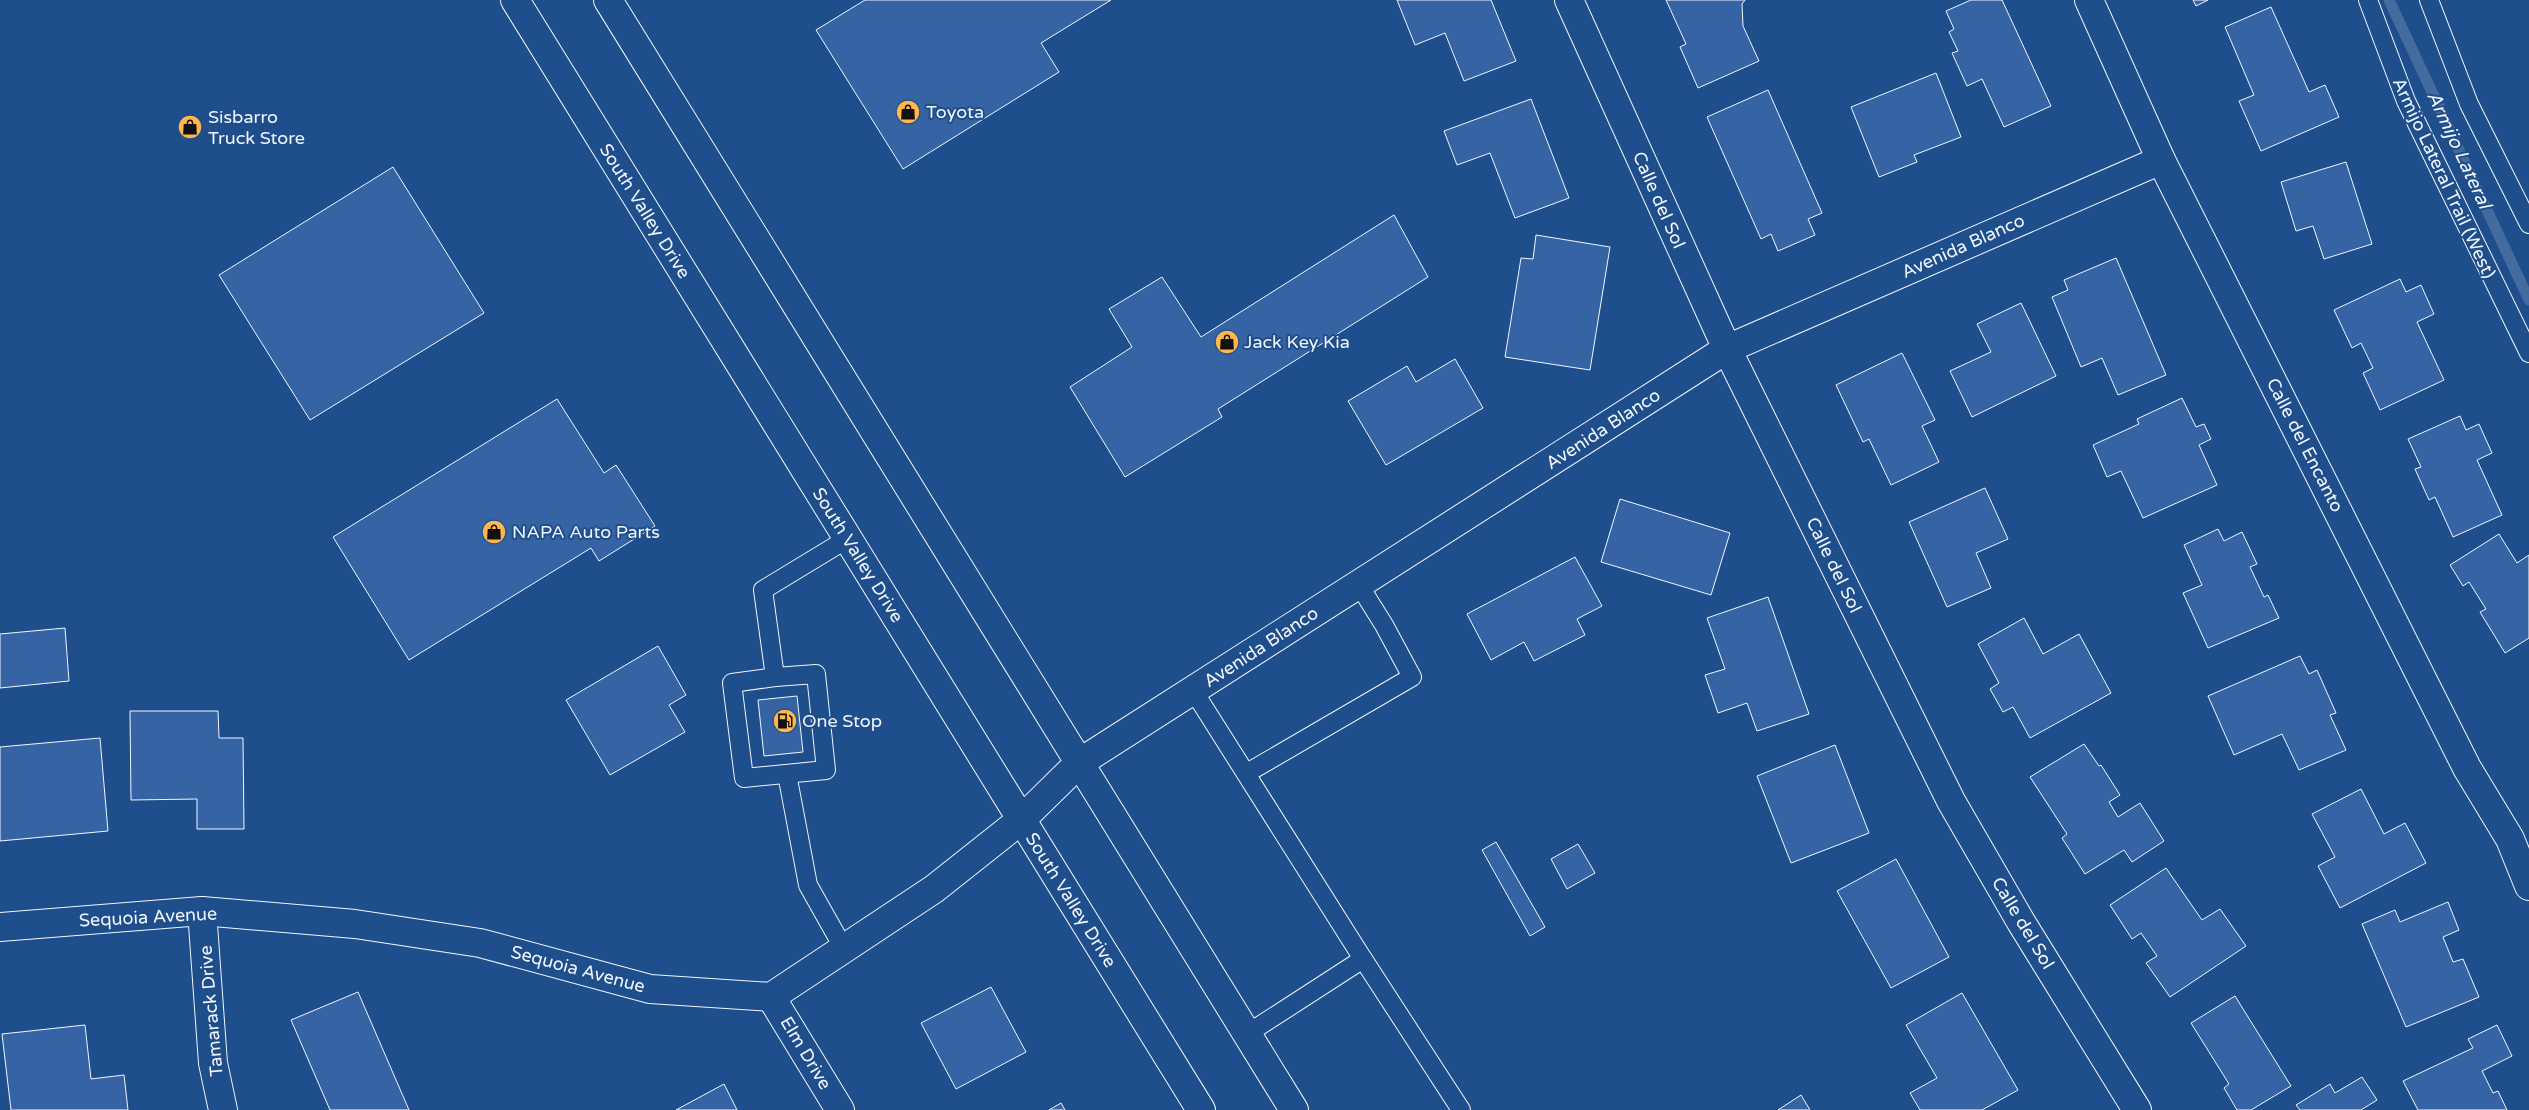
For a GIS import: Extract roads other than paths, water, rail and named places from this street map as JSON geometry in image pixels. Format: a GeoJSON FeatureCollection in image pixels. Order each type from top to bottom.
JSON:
{"type":"FeatureCollection","features":[{"type":"Feature","properties":{"kind":"street","name":"South Valley Drive"},"geometry":{"type":"LineString","coordinates":[[515,0],[1201,1110]]}},
{"type":"Feature","properties":{"kind":"street"},"geometry":{"type":"LineString","coordinates":[[608,0],[1294,1110]]}},
{"type":"Feature","properties":{"kind":"street","name":"Calle del Sol"},"geometry":{"type":"LineString","coordinates":[[1569,0],[1727,349],[1951,801],[2022,922],[2137,1110]]}},
{"type":"Feature","properties":{"kind":"street","name":"Calle del Encanto"},"geometry":{"type":"LineString","coordinates":[[2089,0],[2161,160],[2467,768],[2510,839],[2529,886]]}},
{"type":"Feature","properties":{"kind":"street","name":"Avenida Blanco"},"geometry":{"type":"LineString","coordinates":[[1079,763],[1727,349],[2161,160]]}},
{"type":"Feature","properties":{"kind":"street"},"geometry":{"type":"LineString","coordinates":[[771,997],[934,889],[1021,820],[1079,763]]}},
{"type":"Feature","properties":{"kind":"street","name":"Sequoia Avenue"},"geometry":{"type":"LineString","coordinates":[[0,927],[202,911],[355,924],[480,943],[650,989],[771,997]]}},
{"type":"Feature","properties":{"kind":"street","name":"Tamarack Drive"},"geometry":{"type":"LineString","coordinates":[[202,911],[213,1063],[222,1110]]}},
{"type":"Feature","properties":{"kind":"street","name":"Elm Drive"},"geometry":{"type":"LineString","coordinates":[[771,997],[840,1110]]}},
{"type":"Feature","properties":{"kind":"lane","name":"Armijo Lateral Trail (West)"},"geometry":{"type":"LineString","coordinates":[[2368,0],[2406,101],[2529,353]]}},
{"type":"Feature","properties":{"kind":"lane"},"geometry":{"type":"LineString","coordinates":[[2429,0],[2469,104],[2529,224]]}},
{"type":"Feature","properties":{"kind":"lane"},"geometry":{"type":"LineString","coordinates":[[774,677],[763,590],[848,539]]}},
{"type":"Feature","properties":{"kind":"lane"},"geometry":{"type":"LineString","coordinates":[[1247,773],[1412,677],[1384,625],[1358,584]]}},
{"type":"Feature","properties":{"kind":"lane"},"geometry":{"type":"LineString","coordinates":[[816,674],[826,770],[744,778],[732,683],[774,677],[816,674]]}},
{"type":"Feature","properties":{"kind":"lane"},"geometry":{"type":"LineString","coordinates":[[1193,690],[1461,1110]]}},
{"type":"Feature","properties":{"kind":"lane"},"geometry":{"type":"LineString","coordinates":[[788,774],[808,885],[844,949]]}},
{"type":"Feature","properties":{"kind":"lane"},"geometry":{"type":"LineString","coordinates":[[1247,1034],[1363,958]]}},
{"type":"Feature","properties":{"kind":"waterway","name":"Armijo Lateral"},"geometry":{"type":"LineString","coordinates":[[2389,0],[2529,300]]}},
{"type":"Feature","properties":{"kind":"place","name":"Toyota"},"geometry":{"type":"Point","coordinates":[908,112]}},
{"type":"Feature","properties":{"kind":"place","name":"Sisbarro Truck Store"},"geometry":{"type":"Point","coordinates":[190,127]}},
{"type":"Feature","properties":{"kind":"place","name":"Jack Key Kia"},"geometry":{"type":"Point","coordinates":[1227,342]}},
{"type":"Feature","properties":{"kind":"place","name":"NAPA Auto Parts"},"geometry":{"type":"Point","coordinates":[494,532]}},
{"type":"Feature","properties":{"kind":"place","name":"One Stop"},"geometry":{"type":"Point","coordinates":[785,721]}}]}
